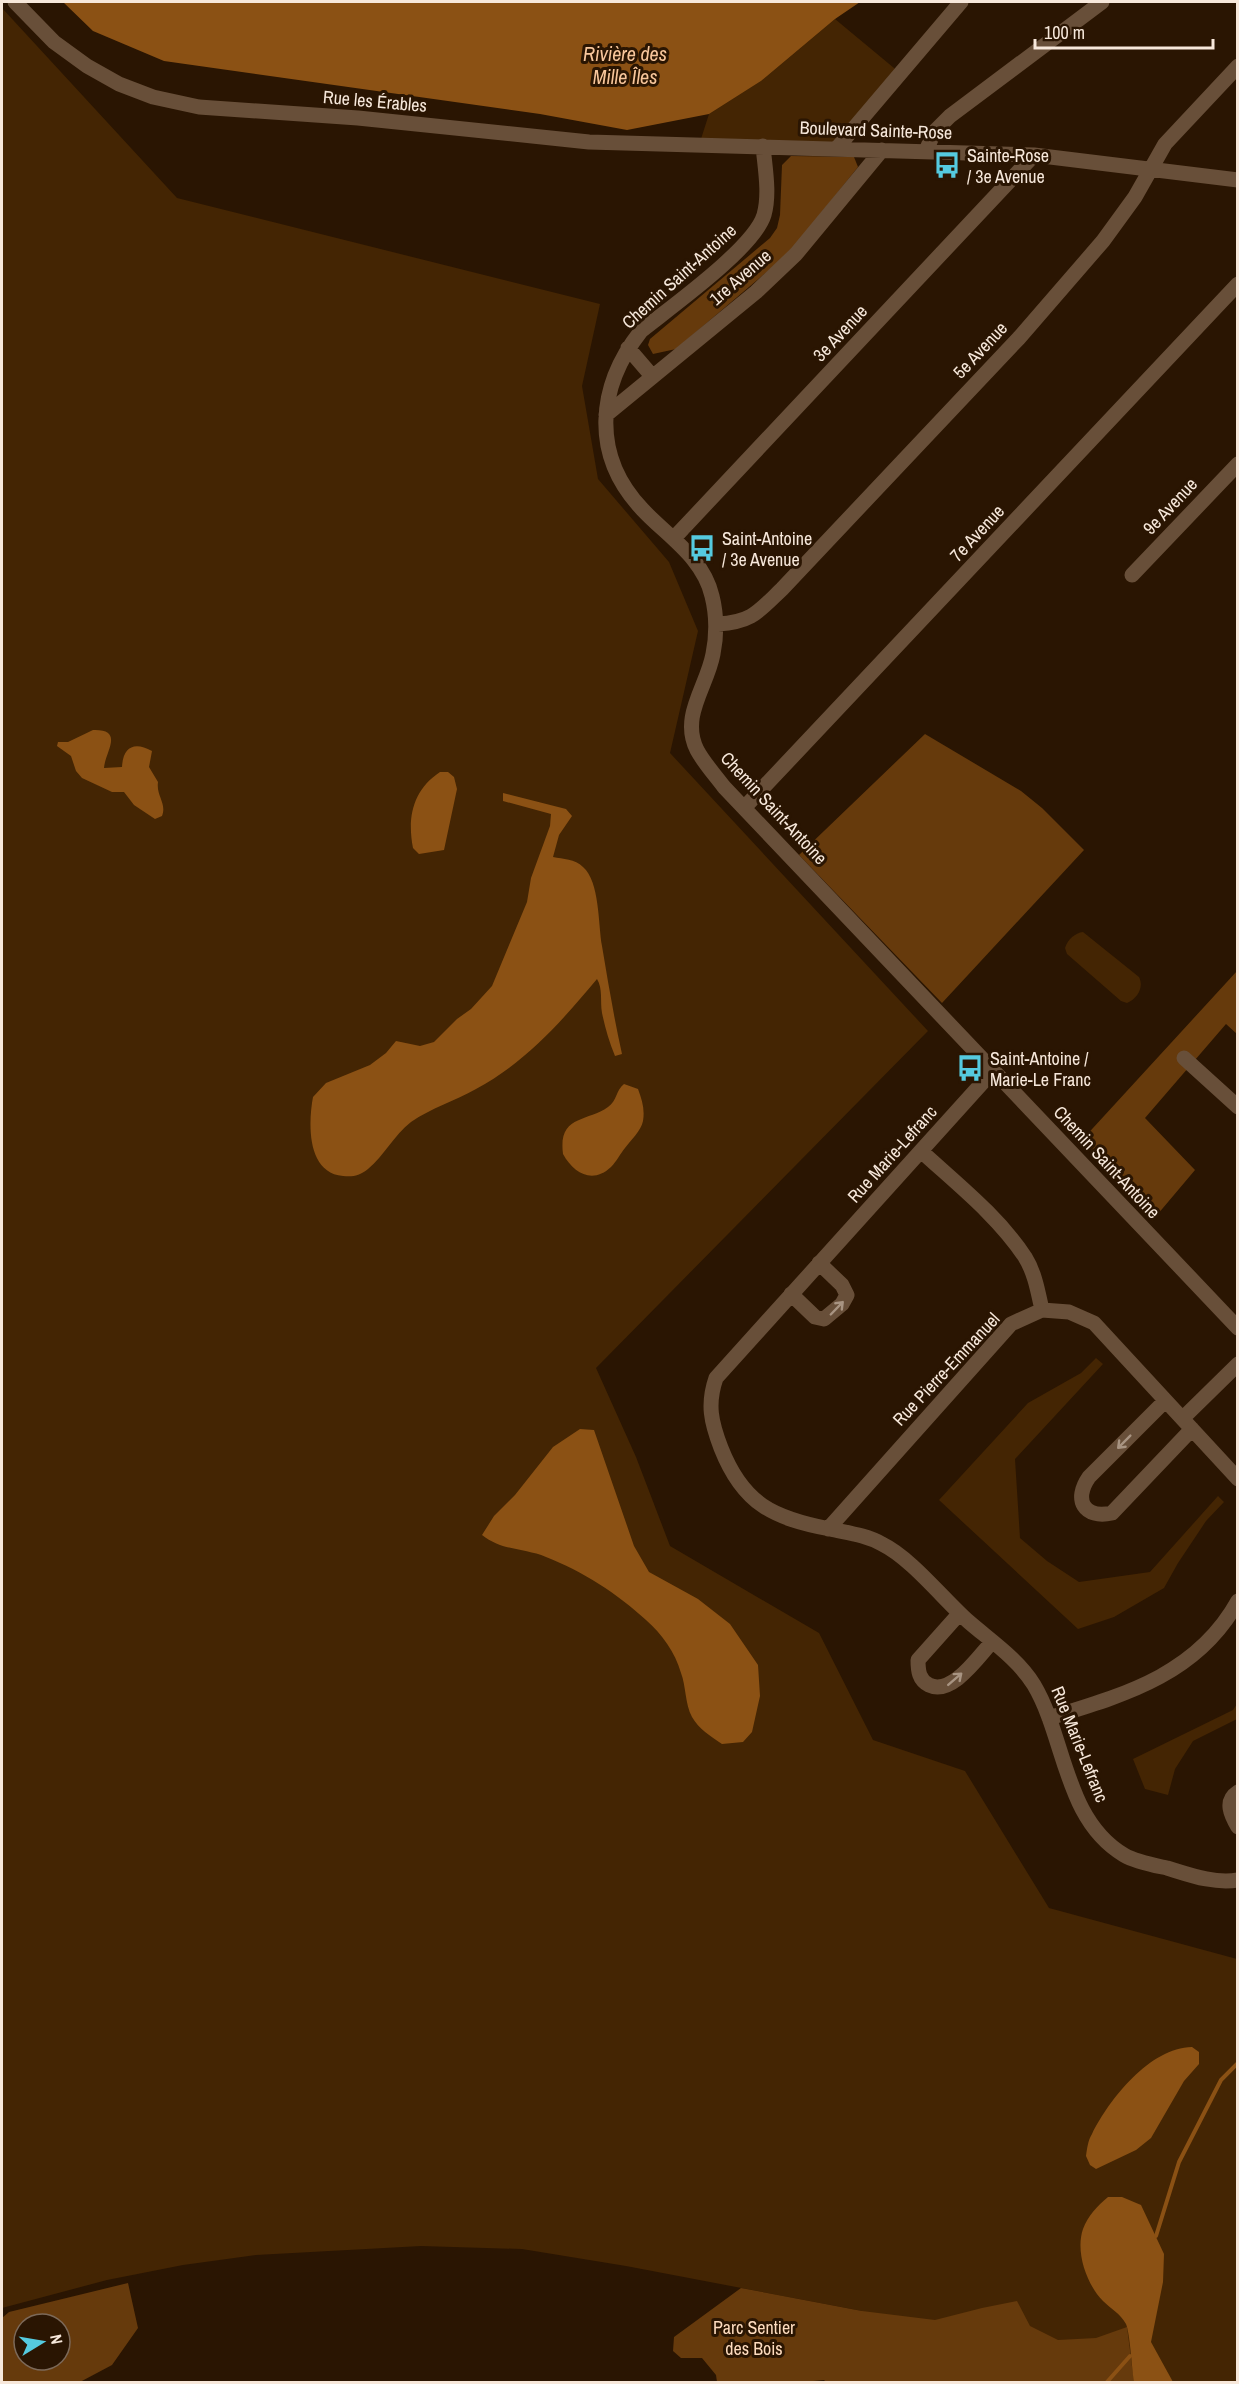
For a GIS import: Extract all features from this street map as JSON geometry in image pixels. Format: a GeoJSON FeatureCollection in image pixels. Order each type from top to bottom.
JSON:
{"type":"FeatureCollection","features":[{"type":"Feature","properties":{"kind":"street","name":"Rue les Érables"},"geometry":{"type":"LineString","coordinates":[[15,2],[54,42],[87,66],[119,84],[153,97],[199,107],[358,118],[589,142],[763,146]]}},
{"type":"Feature","properties":{"kind":"street"},"geometry":{"type":"LineString","coordinates":[[837,148],[962,2]]}},
{"type":"Feature","properties":{"kind":"street"},"geometry":{"type":"LineString","coordinates":[[926,151],[934,132],[950,116],[1102,2]]}},
{"type":"Feature","properties":{"kind":"street","name":"5e Avenue"},"geometry":{"type":"LineString","coordinates":[[718,624],[736,623],[754,616],[1018,338],[1103,241],[1135,197],[1165,144],[1238,66]]}},
{"type":"Feature","properties":{"kind":"street","name":"Boulevard Sainte-Rose"},"geometry":{"type":"LineString","coordinates":[[763,146],[1034,155],[1238,180]]}},
{"type":"Feature","properties":{"kind":"street","name":"Chemin Saint-Antoine"},"geometry":{"type":"LineString","coordinates":[[763,146],[767,193],[764,214],[757,231],[742,248],[641,332],[628,348],[611,387],[606,415],[606,437],[610,457],[630,496],[674,538],[703,573],[712,594],[718,624],[713,656],[691,715],[696,748],[708,767],[744,808],[1238,1328]]}},
{"type":"Feature","properties":{"kind":"street","name":"1re Avenue"},"geometry":{"type":"LineString","coordinates":[[606,415],[756,292],[796,254],[882,150]]}},
{"type":"Feature","properties":{"kind":"street","name":"3e Avenue"},"geometry":{"type":"LineString","coordinates":[[674,538],[1034,155]]}},
{"type":"Feature","properties":{"kind":"street","name":"7e Avenue"},"geometry":{"type":"LineString","coordinates":[[744,808],[1238,284]]}},
{"type":"Feature","properties":{"kind":"street"},"geometry":{"type":"LineString","coordinates":[[628,348],[652,376]]}},
{"type":"Feature","properties":{"kind":"street","name":"9e Avenue"},"geometry":{"type":"LineString","coordinates":[[1132,575],[1238,464]]}},
{"type":"Feature","properties":{"kind":"street"},"geometry":{"type":"LineString","coordinates":[[1184,1058],[1238,1107]]}},
{"type":"Feature","properties":{"kind":"street","name":"Rue Marie-Lefranc"},"geometry":{"type":"LineString","coordinates":[[993,1071],[716,1378],[710,1396],[711,1415],[724,1456],[748,1495],[785,1518],[866,1537],[884,1544],[899,1555],[959,1614],[1019,1666],[1032,1682],[1049,1718],[1065,1770],[1077,1797],[1088,1817],[1109,1844],[1124,1855],[1139,1861],[1204,1878],[1226,1882],[1238,1880]]}},
{"type":"Feature","properties":{"kind":"street"},"geometry":{"type":"LineString","coordinates":[[921,1151],[996,1220],[1025,1258],[1035,1278],[1042,1310],[1069,1312],[1094,1323],[1238,1479]]}},
{"type":"Feature","properties":{"kind":"street"},"geometry":{"type":"LineString","coordinates":[[791,1294],[815,1317],[824,1318],[842,1304],[847,1295],[842,1285],[819,1263]]}},
{"type":"Feature","properties":{"kind":"street","name":"Rue Pierre-Emmanuel"},"geometry":{"type":"LineString","coordinates":[[828,1529],[1011,1324],[1042,1310]]}},
{"type":"Feature","properties":{"kind":"street"},"geometry":{"type":"LineString","coordinates":[[1165,1401],[1089,1477],[1082,1488],[1081,1500],[1088,1511],[1099,1515],[1112,1513],[1238,1364]]}},
{"type":"Feature","properties":{"kind":"street"},"geometry":{"type":"LineString","coordinates":[[1049,1718],[1114,1698],[1164,1676],[1207,1641],[1238,1601]]}},
{"type":"Feature","properties":{"kind":"street"},"geometry":{"type":"LineString","coordinates":[[959,1614],[918,1660],[918,1673],[924,1683],[934,1688],[946,1687],[955,1681],[992,1642]]}},
{"type":"Feature","properties":{"kind":"street"},"geometry":{"type":"LineString","coordinates":[[1238,1792],[1233,1795],[1229,1805],[1231,1816],[1238,1827]]}},
{"type":"Feature","properties":{"kind":"shaded area"},"geometry":{"type":"Polygon","coordinates":[[[2,8],[177,198],[600,304],[582,386],[598,479],[669,562],[698,631],[670,753],[928,1031],[596,1368],[636,1457],[670,1546],[819,1633],[873,1740],[965,1771],[1049,1908],[1237,1959],[1237,2382],[869,2382],[862,2311],[626,2266],[522,2249],[421,2246],[256,2255],[183,2265],[107,2280],[2,2308],[2,8]]]}},
{"type":"Feature","properties":{"kind":"shaded area"},"geometry":{"type":"Polygon","coordinates":[[[835,19],[900,73],[837,148],[700,142],[709,114],[761,81],[835,19]]]}},
{"type":"Feature","properties":{"kind":"shaded area"},"geometry":{"type":"Polygon","coordinates":[[[1083,932],[1139,977],[1140,988],[1131,1001],[1127,1003],[1121,1001],[1067,954],[1065,948],[1068,942],[1075,935],[1083,932]]]}},
{"type":"Feature","properties":{"kind":"shaded area"},"geometry":{"type":"Polygon","coordinates":[[[1096,1358],[1103,1364],[1015,1459],[1020,1538],[1047,1561],[1079,1582],[1150,1572],[1218,1496],[1224,1502],[1206,1521],[1164,1588],[1114,1617],[1078,1629],[939,1500],[1028,1403],[1081,1373],[1096,1358]]]}},
{"type":"Feature","properties":{"kind":"shaded area"},"geometry":{"type":"Polygon","coordinates":[[[1237,1704],[1237,1719],[1193,1741],[1175,1769],[1168,1795],[1145,1789],[1133,1759],[1233,1710],[1237,1704]]]}},
{"type":"Feature","properties":{"kind":"green space"},"geometry":{"type":"Polygon","coordinates":[[[791,156],[854,157],[858,167],[789,253],[676,349],[653,354],[648,345],[650,339],[770,238],[777,228],[780,215],[782,165],[791,156]]]}},
{"type":"Feature","properties":{"kind":"green space"},"geometry":{"type":"Polygon","coordinates":[[[925,734],[1021,791],[1042,808],[1084,850],[942,1003],[799,855],[925,734]]]}},
{"type":"Feature","properties":{"kind":"green space"},"geometry":{"type":"Polygon","coordinates":[[[1237,971],[1237,1034],[1226,1024],[1145,1118],[1195,1170],[1152,1221],[1082,1140],[1237,971]]]}},
{"type":"Feature","properties":{"kind":"green space"},"geometry":{"type":"Polygon","coordinates":[[[128,2283],[138,2328],[112,2365],[80,2382],[2,2382],[2,2318],[9,2312],[128,2283]]]}},
{"type":"Feature","properties":{"kind":"green space","name":"Parc Sentier des Bois"},"geometry":{"type":"Polygon","coordinates":[[[741,2288],[862,2311],[935,2320],[1017,2301],[1030,2326],[1058,2340],[1096,2338],[1127,2327],[1134,2382],[826,2382],[824,2380],[717,2382],[716,2375],[702,2358],[681,2358],[673,2351],[674,2337],[741,2288]]]}},
{"type":"Feature","properties":{"kind":"water","name":"Rivière des Mille Îles"},"geometry":{"type":"Polygon","coordinates":[[[63,2],[860,2],[835,19],[761,81],[709,114],[627,130],[540,114],[164,61],[93,31],[63,2]]]}},
{"type":"Feature","properties":{"kind":"water"},"geometry":{"type":"Polygon","coordinates":[[[93,730],[103,731],[111,737],[104,768],[122,767],[127,751],[135,746],[152,751],[149,767],[158,782],[163,807],[162,816],[155,819],[134,805],[124,792],[112,792],[82,778],[76,771],[71,756],[57,746],[58,742],[68,742],[93,730]]]}},
{"type":"Feature","properties":{"kind":"water"},"geometry":{"type":"Polygon","coordinates":[[[440,772],[448,772],[454,777],[457,789],[444,850],[419,854],[413,848],[411,837],[414,805],[424,787],[440,772]]]}},
{"type":"Feature","properties":{"kind":"water"},"geometry":{"type":"Polygon","coordinates":[[[503,793],[566,809],[572,816],[559,835],[553,857],[580,864],[593,883],[622,1054],[615,1056],[609,1040],[597,979],[556,1026],[511,1066],[476,1089],[411,1122],[374,1164],[362,1173],[356,1176],[343,1176],[331,1173],[316,1157],[313,1146],[311,1120],[313,1097],[326,1083],[370,1065],[386,1053],[396,1041],[420,1046],[434,1042],[457,1019],[471,1009],[492,986],[527,902],[531,878],[550,826],[551,814],[503,801],[503,793]]]}},
{"type":"Feature","properties":{"kind":"water"},"geometry":{"type":"Polygon","coordinates":[[[624,1084],[638,1089],[644,1117],[642,1125],[611,1167],[597,1175],[584,1174],[573,1167],[563,1154],[565,1132],[576,1122],[608,1107],[624,1084]]]}},
{"type":"Feature","properties":{"kind":"water"},"geometry":{"type":"Polygon","coordinates":[[[580,1429],[594,1430],[634,1546],[649,1572],[698,1599],[730,1624],[758,1665],[760,1696],[752,1732],[743,1742],[722,1744],[698,1725],[690,1712],[683,1678],[672,1651],[652,1625],[624,1601],[586,1576],[559,1563],[538,1554],[505,1547],[482,1535],[494,1516],[515,1495],[553,1447],[580,1429]]]}},
{"type":"Feature","properties":{"kind":"water"},"geometry":{"type":"Polygon","coordinates":[[[1192,2047],[1199,2052],[1199,2064],[1184,2081],[1151,2138],[1136,2150],[1096,2169],[1090,2165],[1086,2156],[1090,2139],[1109,2105],[1120,2091],[1147,2065],[1161,2056],[1192,2047]]]}},
{"type":"Feature","properties":{"kind":"water"},"geometry":{"type":"Polygon","coordinates":[[[1108,2197],[1122,2197],[1141,2205],[1164,2254],[1163,2282],[1151,2342],[1173,2382],[1134,2382],[1126,2324],[1097,2294],[1084,2268],[1080,2248],[1083,2229],[1093,2212],[1108,2197]]]}},
{"type":"Feature","properties":{"kind":"waterway"},"geometry":{"type":"LineString","coordinates":[[1156,2236],[1179,2162],[1221,2080],[1238,2063]]}},
{"type":"Feature","properties":{"kind":"waterway"},"geometry":{"type":"LineString","coordinates":[[1107,2382],[1130,2356]]}},
{"type":"Feature","properties":{"kind":"place","name":"Sainte-Rose / 3e Avenue"},"geometry":{"type":"Point","coordinates":[947,165]}},
{"type":"Feature","properties":{"kind":"place","name":"Saint-Antoine / 3e Avenue"},"geometry":{"type":"Point","coordinates":[702,548]}},
{"type":"Feature","properties":{"kind":"place","name":"Saint-Antoine / Marie-Le Franc"},"geometry":{"type":"Point","coordinates":[970,1068]}}]}
